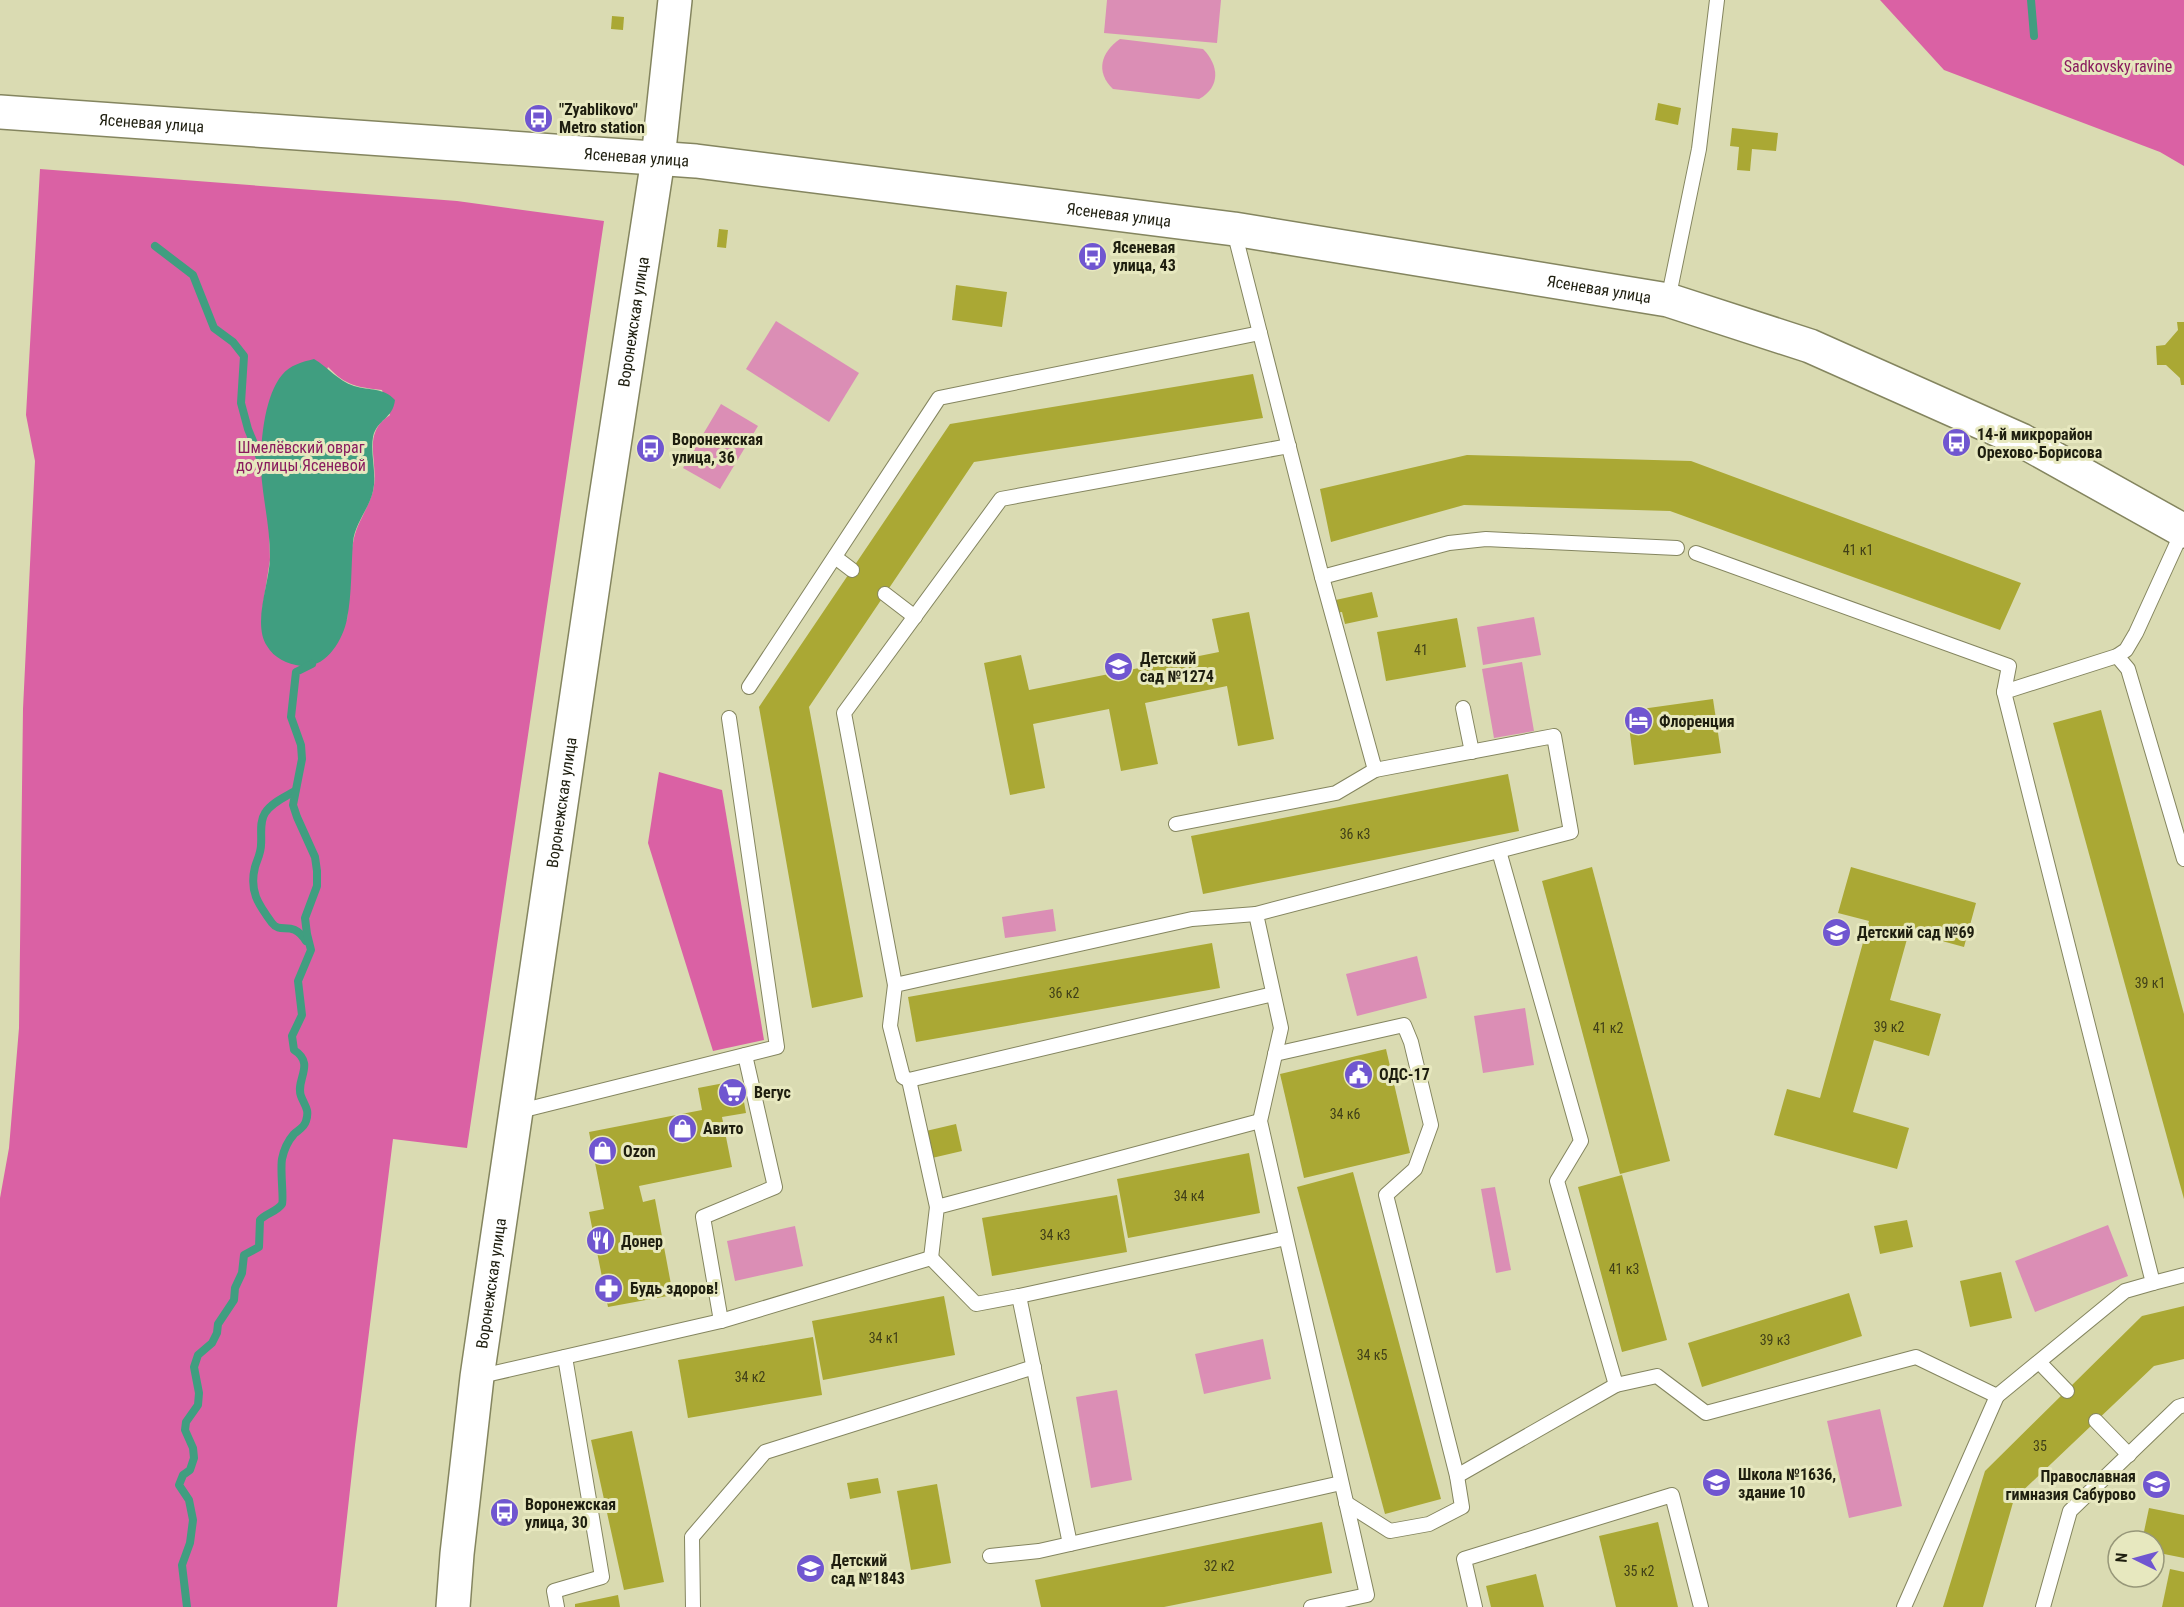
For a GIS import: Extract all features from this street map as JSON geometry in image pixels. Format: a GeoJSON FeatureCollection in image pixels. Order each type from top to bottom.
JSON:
{"type":"FeatureCollection","features":[{"type":"Feature","properties":{"kind":"main road","name":"Воронежская улица"},"geometry":{"type":"LineString","coordinates":[[453,1607],[477,1377],[658,159],[675,0]]}},
{"type":"Feature","properties":{"kind":"main road","name":"Ясеневая улица"},"geometry":{"type":"LineString","coordinates":[[0,112],[696,161],[1234,229],[1668,300],[1810,346],[2011,435],[2183,530]]}},
{"type":"Feature","properties":{"kind":"lane"},"geometry":{"type":"LineString","coordinates":[[1668,300],[1699,149],[1718,0]]}},
{"type":"Feature","properties":{"kind":"lane"},"geometry":{"type":"LineString","coordinates":[[1234,229],[1322,577],[1375,770]]}},
{"type":"Feature","properties":{"kind":"lane"},"geometry":{"type":"LineString","coordinates":[[749,687],[939,398],[1260,333]]}},
{"type":"Feature","properties":{"kind":"lane"},"geometry":{"type":"LineString","coordinates":[[1273,994],[909,1080],[903,1077],[890,1026],[895,985],[844,713],[1001,499],[1289,446]]}},
{"type":"Feature","properties":{"kind":"lane"},"geometry":{"type":"LineString","coordinates":[[2004,692],[2117,656],[2126,650],[2183,530]]}},
{"type":"Feature","properties":{"kind":"lane"},"geometry":{"type":"LineString","coordinates":[[1322,577],[1449,543],[1486,539],[1677,548]]}},
{"type":"Feature","properties":{"kind":"lane"},"geometry":{"type":"LineString","coordinates":[[1696,553],[2009,666],[2004,692],[2153,1282]]}},
{"type":"Feature","properties":{"kind":"lane"},"geometry":{"type":"LineString","coordinates":[[835,557],[852,570]]}},
{"type":"Feature","properties":{"kind":"lane"},"geometry":{"type":"LineString","coordinates":[[885,594],[915,616]]}},
{"type":"Feature","properties":{"kind":"lane"},"geometry":{"type":"LineString","coordinates":[[2117,656],[2128,669],[2184,859]]}},
{"type":"Feature","properties":{"kind":"lane"},"geometry":{"type":"LineString","coordinates":[[1463,708],[1472,752]]}},
{"type":"Feature","properties":{"kind":"lane"},"geometry":{"type":"LineString","coordinates":[[515,1112],[777,1047],[729,718]]}},
{"type":"Feature","properties":{"kind":"lane"},"geometry":{"type":"LineString","coordinates":[[895,985],[1192,919],[1256,914],[1571,832],[1554,736],[1375,770],[1336,793],[1176,824]]}},
{"type":"Feature","properties":{"kind":"lane"},"geometry":{"type":"LineString","coordinates":[[1499,851],[1581,1141],[1557,1181],[1616,1385]]}},
{"type":"Feature","properties":{"kind":"lane"},"geometry":{"type":"LineString","coordinates":[[1256,914],[1281,1028],[1260,1121],[1367,1595],[1311,1607]]}},
{"type":"Feature","properties":{"kind":"lane"},"geometry":{"type":"LineString","coordinates":[[1275,1054],[1404,1025],[1411,1042],[1431,1125],[1415,1169],[1386,1195],[1457,1476],[1462,1507],[1429,1524],[1390,1531],[1346,1503]]}},
{"type":"Feature","properties":{"kind":"lane"},"geometry":{"type":"LineString","coordinates":[[721,1321],[703,1217],[775,1187],[745,1055]]}},
{"type":"Feature","properties":{"kind":"lane"},"geometry":{"type":"LineString","coordinates":[[909,1080],[937,1207],[931,1258]]}},
{"type":"Feature","properties":{"kind":"lane"},"geometry":{"type":"LineString","coordinates":[[937,1207],[1260,1121]]}},
{"type":"Feature","properties":{"kind":"lane"},"geometry":{"type":"LineString","coordinates":[[931,1258],[976,1304],[1286,1238]]}},
{"type":"Feature","properties":{"kind":"lane"},"geometry":{"type":"LineString","coordinates":[[477,1377],[721,1321],[931,1258]]}},
{"type":"Feature","properties":{"kind":"lane"},"geometry":{"type":"LineString","coordinates":[[1904,1607],[1997,1396],[2125,1291],[2184,1275]]}},
{"type":"Feature","properties":{"kind":"lane"},"geometry":{"type":"LineString","coordinates":[[1019,1296],[1070,1544]]}},
{"type":"Feature","properties":{"kind":"lane"},"geometry":{"type":"LineString","coordinates":[[557,1607],[554,1591],[602,1577],[565,1357]]}},
{"type":"Feature","properties":{"kind":"lane"},"geometry":{"type":"LineString","coordinates":[[1457,1476],[1616,1385],[1657,1377],[1706,1413],[1916,1357],[1997,1396]]}},
{"type":"Feature","properties":{"kind":"lane"},"geometry":{"type":"LineString","coordinates":[[2039,1362],[2067,1391]]}},
{"type":"Feature","properties":{"kind":"lane"},"geometry":{"type":"LineString","coordinates":[[693,1607],[692,1537],[765,1452],[1034,1367]]}},
{"type":"Feature","properties":{"kind":"lane"},"geometry":{"type":"LineString","coordinates":[[2043,1607],[2070,1511],[2178,1407],[2184,1406]]}},
{"type":"Feature","properties":{"kind":"lane"},"geometry":{"type":"LineString","coordinates":[[2096,1421],[2129,1455]]}},
{"type":"Feature","properties":{"kind":"lane"},"geometry":{"type":"LineString","coordinates":[[990,1557],[1039,1551],[1341,1484]]}},
{"type":"Feature","properties":{"kind":"lane"},"geometry":{"type":"LineString","coordinates":[[1474,1607],[1464,1559],[1672,1495],[1701,1607]]}},
{"type":"Feature","properties":{"kind":"shaded area"},"geometry":{"type":"Polygon","coordinates":[[[1107,0],[1221,0],[1217,43],[1104,33],[1107,0]]]}},
{"type":"Feature","properties":{"kind":"shaded area"},"geometry":{"type":"Polygon","coordinates":[[[1120,39],[1203,49],[1215,69],[1214,82],[1206,94],[1199,99],[1113,89],[1107,83],[1102,69],[1108,50],[1120,39]]]}},
{"type":"Feature","properties":{"kind":"shaded area"},"geometry":{"type":"Polygon","coordinates":[[[776,321],[859,373],[829,422],[746,369],[776,321]]]}},
{"type":"Feature","properties":{"kind":"shaded area"},"geometry":{"type":"Polygon","coordinates":[[[314,359],[348,384],[381,391],[395,400],[394,406],[378,426],[373,437],[373,491],[354,535],[350,600],[342,636],[332,652],[325,658],[310,666],[301,666],[277,657],[267,646],[263,637],[261,614],[270,557],[261,471],[261,448],[267,408],[276,384],[289,369],[314,359]]]}},
{"type":"Feature","properties":{"kind":"shaded area"},"geometry":{"type":"Polygon","coordinates":[[[721,404],[758,426],[720,489],[683,468],[721,404]]]}},
{"type":"Feature","properties":{"kind":"shaded area"},"geometry":{"type":"Polygon","coordinates":[[[1534,617],[1541,655],[1483,665],[1477,627],[1534,617]]]}},
{"type":"Feature","properties":{"kind":"shaded area"},"geometry":{"type":"Polygon","coordinates":[[[1522,662],[1534,731],[1494,738],[1482,669],[1522,662]]]}},
{"type":"Feature","properties":{"kind":"shaded area"},"geometry":{"type":"Polygon","coordinates":[[[1053,909],[1056,931],[1005,938],[1002,917],[1053,909]]]}},
{"type":"Feature","properties":{"kind":"shaded area"},"geometry":{"type":"Polygon","coordinates":[[[1417,956],[1427,998],[1357,1016],[1346,974],[1417,956]]]}},
{"type":"Feature","properties":{"kind":"shaded area"},"geometry":{"type":"Polygon","coordinates":[[[1525,1008],[1534,1065],[1483,1073],[1474,1016],[1525,1008]]]}},
{"type":"Feature","properties":{"kind":"shaded area"},"geometry":{"type":"Polygon","coordinates":[[[1495,1187],[1511,1270],[1496,1273],[1481,1189],[1495,1187]]]}},
{"type":"Feature","properties":{"kind":"shaded area"},"geometry":{"type":"Polygon","coordinates":[[[2108,1225],[2128,1276],[2035,1312],[2015,1261],[2108,1225]]]}},
{"type":"Feature","properties":{"kind":"shaded area"},"geometry":{"type":"Polygon","coordinates":[[[795,1226],[803,1266],[735,1281],[727,1241],[795,1226]]]}},
{"type":"Feature","properties":{"kind":"shaded area"},"geometry":{"type":"Polygon","coordinates":[[[1263,1339],[1271,1379],[1204,1394],[1195,1354],[1263,1339]]]}},
{"type":"Feature","properties":{"kind":"shaded area"},"geometry":{"type":"Polygon","coordinates":[[[1117,1390],[1132,1480],[1091,1488],[1076,1397],[1117,1390]]]}},
{"type":"Feature","properties":{"kind":"shaded area"},"geometry":{"type":"Polygon","coordinates":[[[1880,1409],[1902,1506],[1849,1518],[1827,1421],[1880,1409]]]}},
{"type":"Feature","properties":{"kind":"green space","name":"Sadkovsky ravine"},"geometry":{"type":"Polygon","coordinates":[[[1880,0],[2184,0],[2184,166],[2160,152],[1944,70],[1880,0]]]}},
{"type":"Feature","properties":{"kind":"green space","name":"Шмелёвский овраг до улицы Ясеневой"},"geometry":{"type":"Polygon","coordinates":[[[40,169],[457,201],[604,221],[467,1148],[393,1139],[337,1607],[0,1607],[0,1198],[9,1148],[19,1028],[23,709],[35,461],[26,415],[40,169]],[[328,367],[269,522],[270,560],[262,611],[347,620],[352,547],[375,480],[373,440],[381,423],[390,415],[382,390],[346,382],[328,367]]]}},
{"type":"Feature","properties":{"kind":"green space"},"geometry":{"type":"Polygon","coordinates":[[[659,772],[722,790],[764,1040],[713,1051],[648,843],[659,772]]]}},
{"type":"Feature","properties":{"kind":"building"},"geometry":{"type":"Polygon","coordinates":[[[612,16],[624,17],[623,30],[611,29],[612,16]]]}},
{"type":"Feature","properties":{"kind":"building"},"geometry":{"type":"Polygon","coordinates":[[[1658,103],[1681,108],[1678,125],[1655,120],[1658,103]]]}},
{"type":"Feature","properties":{"kind":"building"},"geometry":{"type":"Polygon","coordinates":[[[1732,128],[1778,133],[1776,151],[1752,149],[1750,171],[1737,170],[1739,147],[1730,146],[1732,128]]]}},
{"type":"Feature","properties":{"kind":"building"},"geometry":{"type":"Polygon","coordinates":[[[719,229],[728,230],[726,248],[717,247],[719,229]]]}},
{"type":"Feature","properties":{"kind":"building"},"geometry":{"type":"Polygon","coordinates":[[[956,285],[1007,292],[1002,327],[952,320],[956,285]]]}},
{"type":"Feature","properties":{"kind":"building"},"geometry":{"type":"Polygon","coordinates":[[[2177,322],[2184,322],[2184,385],[2181,385],[2180,378],[2166,365],[2157,365],[2156,346],[2165,345],[2178,330],[2177,322]]]}},
{"type":"Feature","properties":{"kind":"building"},"geometry":{"type":"Polygon","coordinates":[[[1253,374],[1263,418],[974,462],[809,707],[863,997],[812,1008],[759,707],[950,424],[1253,374]]]}},
{"type":"Feature","properties":{"kind":"building"},"geometry":{"type":"Polygon","coordinates":[[[1467,455],[1691,461],[2021,583],[2000,630],[1670,511],[1464,505],[1331,542],[1320,489],[1467,455]]]}},
{"type":"Feature","properties":{"kind":"building"},"geometry":{"type":"Polygon","coordinates":[[[1372,592],[1378,617],[1345,624],[1342,612],[1334,613],[1331,601],[1372,592]]]}},
{"type":"Feature","properties":{"kind":"building"},"geometry":{"type":"Polygon","coordinates":[[[1249,612],[1274,739],[1238,746],[1227,686],[1145,703],[1158,764],[1121,771],[1109,709],[1033,724],[1045,788],[1010,795],[984,663],[1021,655],[1029,690],[1219,652],[1212,619],[1249,612]]]}},
{"type":"Feature","properties":{"kind":"building"},"geometry":{"type":"Polygon","coordinates":[[[1457,618],[1466,667],[1386,681],[1377,632],[1457,618]]]}},
{"type":"Feature","properties":{"kind":"building"},"geometry":{"type":"Polygon","coordinates":[[[1713,699],[1721,753],[1634,765],[1627,711],[1713,699]]]}},
{"type":"Feature","properties":{"kind":"building"},"geometry":{"type":"Polygon","coordinates":[[[2101,710],[2184,1014],[2184,1199],[2053,723],[2101,710]]]}},
{"type":"Feature","properties":{"kind":"building"},"geometry":{"type":"Polygon","coordinates":[[[1508,774],[1519,831],[1203,894],[1191,836],[1508,774]]]}},
{"type":"Feature","properties":{"kind":"building"},"geometry":{"type":"Polygon","coordinates":[[[1592,867],[1670,1161],[1620,1174],[1542,881],[1592,867]]]}},
{"type":"Feature","properties":{"kind":"building"},"geometry":{"type":"Polygon","coordinates":[[[1851,867],[1976,903],[1964,947],[1909,932],[1890,1000],[1941,1014],[1929,1056],[1874,1040],[1853,1112],[1909,1128],[1897,1169],[1774,1135],[1787,1089],[1820,1098],[1869,921],[1838,913],[1851,867]]]}},
{"type":"Feature","properties":{"kind":"building"},"geometry":{"type":"Polygon","coordinates":[[[1212,943],[1220,988],[916,1042],[908,997],[1212,943]]]}},
{"type":"Feature","properties":{"kind":"building"},"geometry":{"type":"Polygon","coordinates":[[[1386,1049],[1410,1153],[1304,1178],[1280,1074],[1386,1049]]]}},
{"type":"Feature","properties":{"kind":"building"},"geometry":{"type":"Polygon","coordinates":[[[740,1080],[746,1113],[722,1117],[732,1167],[639,1186],[643,1202],[655,1199],[673,1295],[608,1307],[589,1212],[604,1209],[589,1132],[702,1110],[698,1088],[740,1080]]]}},
{"type":"Feature","properties":{"kind":"building"},"geometry":{"type":"Polygon","coordinates":[[[956,1124],[962,1151],[932,1158],[926,1131],[956,1124]]]}},
{"type":"Feature","properties":{"kind":"building"},"geometry":{"type":"Polygon","coordinates":[[[1249,1153],[1260,1213],[1128,1238],[1117,1179],[1249,1153]]]}},
{"type":"Feature","properties":{"kind":"building"},"geometry":{"type":"Polygon","coordinates":[[[1353,1172],[1441,1499],[1385,1514],[1297,1187],[1353,1172]]]}},
{"type":"Feature","properties":{"kind":"building"},"geometry":{"type":"Polygon","coordinates":[[[1622,1175],[1667,1340],[1622,1352],[1578,1187],[1622,1175]]]}},
{"type":"Feature","properties":{"kind":"building"},"geometry":{"type":"Polygon","coordinates":[[[1117,1195],[1127,1252],[992,1276],[982,1218],[1117,1195]]]}},
{"type":"Feature","properties":{"kind":"building"},"geometry":{"type":"Polygon","coordinates":[[[1907,1220],[1913,1247],[1880,1254],[1874,1226],[1907,1220]]]}},
{"type":"Feature","properties":{"kind":"building"},"geometry":{"type":"Polygon","coordinates":[[[2001,1272],[2012,1318],[1970,1327],[1960,1281],[2001,1272]]]}},
{"type":"Feature","properties":{"kind":"building"},"geometry":{"type":"Polygon","coordinates":[[[1849,1293],[1862,1336],[1702,1387],[1688,1343],[1849,1293]]]}},
{"type":"Feature","properties":{"kind":"building"},"geometry":{"type":"Polygon","coordinates":[[[944,1296],[955,1355],[823,1380],[812,1321],[944,1296]]]}},
{"type":"Feature","properties":{"kind":"building"},"geometry":{"type":"Polygon","coordinates":[[[2184,1306],[2184,1359],[2154,1366],[2014,1499],[1983,1607],[1943,1607],[1985,1471],[2142,1316],[2184,1306]]]}},
{"type":"Feature","properties":{"kind":"building"},"geometry":{"type":"Polygon","coordinates":[[[813,1337],[822,1395],[688,1418],[678,1360],[813,1337]]]}},
{"type":"Feature","properties":{"kind":"building"},"geometry":{"type":"Polygon","coordinates":[[[632,1431],[664,1582],[624,1590],[591,1440],[632,1431]]]}},
{"type":"Feature","properties":{"kind":"building"},"geometry":{"type":"Polygon","coordinates":[[[878,1478],[881,1493],[850,1499],[847,1483],[878,1478]]]}},
{"type":"Feature","properties":{"kind":"building"},"geometry":{"type":"Polygon","coordinates":[[[937,1484],[951,1563],[911,1570],[897,1491],[937,1484]]]}},
{"type":"Feature","properties":{"kind":"building"},"geometry":{"type":"Polygon","coordinates":[[[2149,1508],[2184,1515],[2184,1558],[2166,1554],[2166,1529],[2145,1529],[2149,1508]]]}},
{"type":"Feature","properties":{"kind":"building"},"geometry":{"type":"Polygon","coordinates":[[[1322,1522],[1332,1573],[1164,1607],[1041,1607],[1035,1580],[1322,1522]]]}},
{"type":"Feature","properties":{"kind":"building"},"geometry":{"type":"Polygon","coordinates":[[[1658,1522],[1678,1607],[1616,1607],[1599,1536],[1658,1522]]]}},
{"type":"Feature","properties":{"kind":"building"},"geometry":{"type":"Polygon","coordinates":[[[2170,1569],[2184,1572],[2184,1607],[2162,1607],[2170,1569]]]}},
{"type":"Feature","properties":{"kind":"building"},"geometry":{"type":"Polygon","coordinates":[[[1536,1574],[1544,1607],[1491,1607],[1486,1586],[1536,1574]]]}},
{"type":"Feature","properties":{"kind":"building"},"geometry":{"type":"Polygon","coordinates":[[[618,1595],[620,1607],[575,1607],[575,1604],[618,1595]]]}},
{"type":"Feature","properties":{"kind":"waterway"},"geometry":{"type":"LineString","coordinates":[[2031,0],[2034,36]]}},
{"type":"Feature","properties":{"kind":"waterway"},"geometry":{"type":"LineString","coordinates":[[155,246],[193,275],[214,328],[233,342],[244,356],[241,403],[248,429],[262,463]]}},
{"type":"Feature","properties":{"kind":"waterway"},"geometry":{"type":"LineString","coordinates":[[187,1607],[182,1565],[190,1543],[193,1520],[189,1500],[179,1485],[183,1475],[190,1470],[194,1458],[193,1448],[185,1430],[186,1422],[198,1405],[199,1393],[194,1367],[198,1355],[212,1343],[218,1324],[234,1300],[235,1288],[242,1273],[244,1255],[259,1247],[260,1220],[282,1204],[284,1152],[294,1134],[304,1125],[307,1117],[300,1090],[304,1061],[294,1050],[292,1036],[302,1015],[298,981],[311,950],[305,918],[317,886],[317,871],[315,857],[293,805],[302,759],[301,745],[291,717],[296,672],[312,664]]}},
{"type":"Feature","properties":{"kind":"waterway"},"geometry":{"type":"LineString","coordinates":[[295,791],[274,803],[263,817],[261,848],[253,883],[256,897],[272,923],[279,928],[296,931],[306,941]]}},
{"type":"Feature","properties":{"kind":"place","name":"\"Zyablikovo\" Metro station"},"geometry":{"type":"Point","coordinates":[538,118]}},
{"type":"Feature","properties":{"kind":"place","name":"Ясеневая улица, 43"},"geometry":{"type":"Point","coordinates":[1092,256]}},
{"type":"Feature","properties":{"kind":"place","name":"14-й микрорайон Орехово-Борисова"},"geometry":{"type":"Point","coordinates":[1956,443]}},
{"type":"Feature","properties":{"kind":"place","name":"Воронежская улица, 36"},"geometry":{"type":"Point","coordinates":[651,448]}},
{"type":"Feature","properties":{"kind":"place","name":"Детский сад №1274"},"geometry":{"type":"Point","coordinates":[1119,667]}},
{"type":"Feature","properties":{"kind":"place","name":"Флоренция"},"geometry":{"type":"Point","coordinates":[1638,721]}},
{"type":"Feature","properties":{"kind":"place","name":"Детский сад №69"},"geometry":{"type":"Point","coordinates":[1836,932]}},
{"type":"Feature","properties":{"kind":"place","name":"ОДС-17"},"geometry":{"type":"Point","coordinates":[1358,1074]}},
{"type":"Feature","properties":{"kind":"place","name":"Вегус"},"geometry":{"type":"Point","coordinates":[733,1092]}},
{"type":"Feature","properties":{"kind":"place","name":"Авито"},"geometry":{"type":"Point","coordinates":[682,1128]}},
{"type":"Feature","properties":{"kind":"place","name":"Ozon"},"geometry":{"type":"Point","coordinates":[602,1151]}},
{"type":"Feature","properties":{"kind":"place","name":"Донер"},"geometry":{"type":"Point","coordinates":[600,1241]}},
{"type":"Feature","properties":{"kind":"place","name":"Будь здоров!"},"geometry":{"type":"Point","coordinates":[609,1288]}},
{"type":"Feature","properties":{"kind":"place","name":"Школа №1636, здание 10"},"geometry":{"type":"Point","coordinates":[1717,1483]}},
{"type":"Feature","properties":{"kind":"place","name":"Православная гимназия Сабурово"},"geometry":{"type":"Point","coordinates":[2157,1485]}},
{"type":"Feature","properties":{"kind":"place","name":"Воронежская улица, 30"},"geometry":{"type":"Point","coordinates":[504,1513]}},
{"type":"Feature","properties":{"kind":"place","name":"Детский сад №1843"},"geometry":{"type":"Point","coordinates":[810,1569]}}]}
